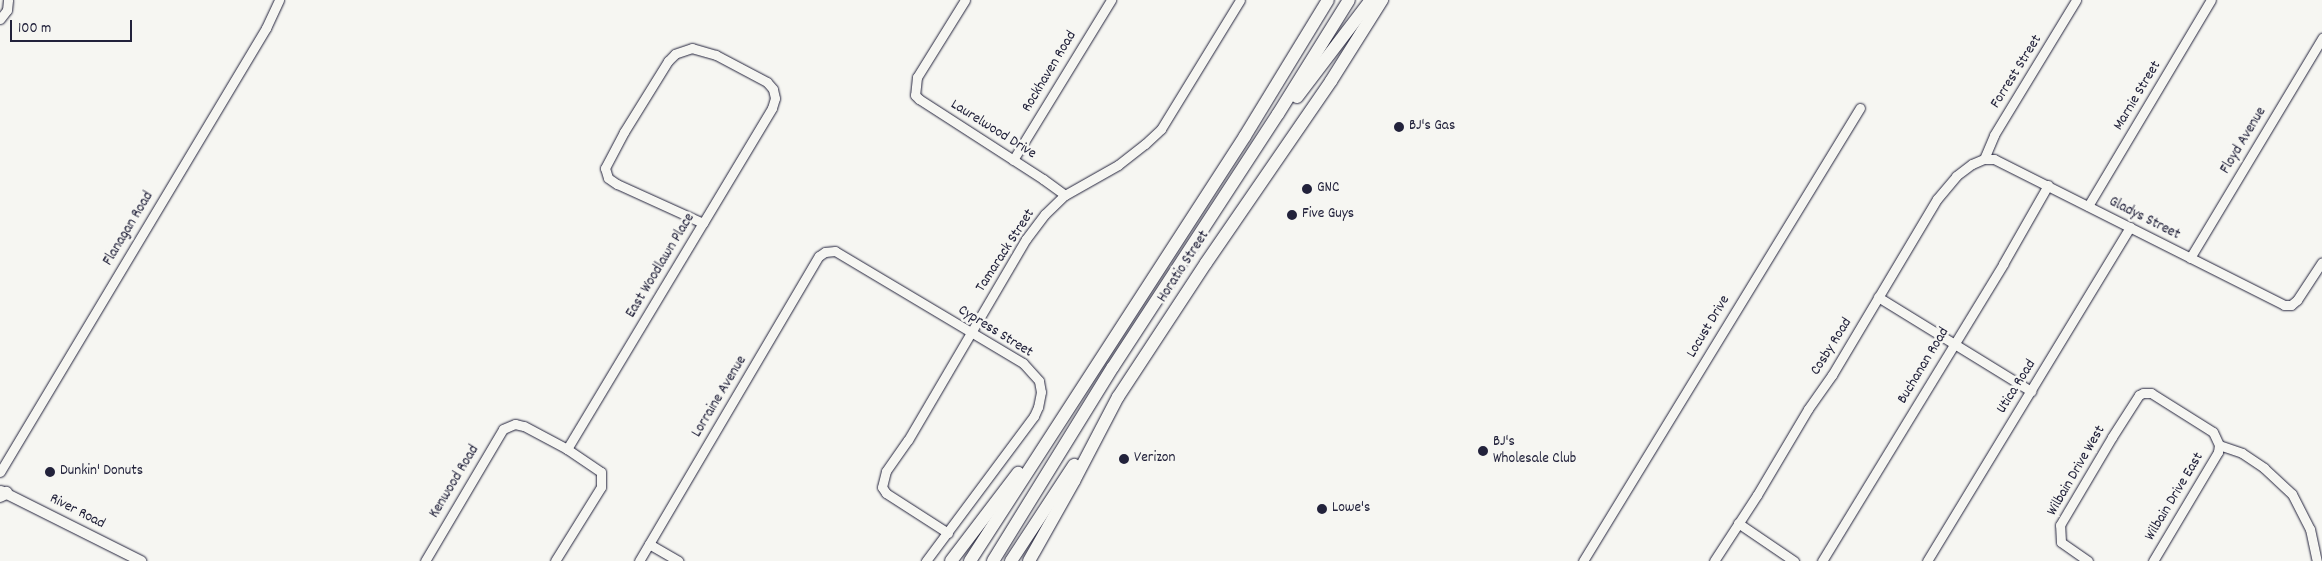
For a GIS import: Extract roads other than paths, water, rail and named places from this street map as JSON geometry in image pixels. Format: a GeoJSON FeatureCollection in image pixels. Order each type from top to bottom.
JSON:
{"type":"FeatureCollection","features":[{"type":"Feature","properties":{"kind":"highway"},"geometry":{"type":"LineString","coordinates":[[970,561],[1239,144],[1328,0]]}},
{"type":"Feature","properties":{"kind":"highway"},"geometry":{"type":"LineString","coordinates":[[993,561],[1113,367],[1278,114],[1349,0]]}},
{"type":"Feature","properties":{"kind":"highway"},"geometry":{"type":"LineString","coordinates":[[1278,114],[1295,99],[1370,0]]}},
{"type":"Feature","properties":{"kind":"highway","name":"Horatio Street"},"geometry":{"type":"LineString","coordinates":[[1029,561],[1118,397],[1331,81],[1382,0]]}},
{"type":"Feature","properties":{"kind":"highway"},"geometry":{"type":"LineString","coordinates":[[952,561],[1060,420]]}},
{"type":"Feature","properties":{"kind":"highway"},"geometry":{"type":"LineString","coordinates":[[1012,561],[1077,460],[1099,433]]}},
{"type":"Feature","properties":{"kind":"main road","name":"River Road"},"geometry":{"type":"LineString","coordinates":[[2,493],[141,561]]}},
{"type":"Feature","properties":{"kind":"street"},"geometry":{"type":"LineString","coordinates":[[0,19],[7,10],[8,0]]}},
{"type":"Feature","properties":{"kind":"street","name":"Flanagan Road"},"geometry":{"type":"LineString","coordinates":[[0,472],[266,28],[279,0]]}},
{"type":"Feature","properties":{"kind":"street","name":"Laurelwood Drive"},"geometry":{"type":"LineString","coordinates":[[965,0],[916,83],[916,94],[920,99],[1064,195]]}},
{"type":"Feature","properties":{"kind":"street","name":"Rockhaven Road"},"geometry":{"type":"LineString","coordinates":[[1013,160],[1110,0]]}},
{"type":"Feature","properties":{"kind":"street","name":"Tamarack Street"},"geometry":{"type":"LineString","coordinates":[[948,533],[886,493],[882,487],[882,478],[908,440],[1026,239],[1045,214],[1064,195],[1118,165],[1146,144],[1161,129],[1240,0]]}},
{"type":"Feature","properties":{"kind":"street","name":"Forrest Street"},"geometry":{"type":"LineString","coordinates":[[1984,159],[1994,135],[2076,0]]}},
{"type":"Feature","properties":{"kind":"street","name":"Marnie Street"},"geometry":{"type":"LineString","coordinates":[[2088,206],[2211,0]]}},
{"type":"Feature","properties":{"kind":"street","name":"Floyd Avenue"},"geometry":{"type":"LineString","coordinates":[[2190,258],[2322,38]]}},
{"type":"Feature","properties":{"kind":"street","name":"East Woodlawn Place"},"geometry":{"type":"LineString","coordinates":[[567,449],[703,223],[772,108],[776,95],[767,82],[716,55],[702,50],[685,49],[675,54],[668,62],[605,168],[608,178],[614,182],[703,223]]}},
{"type":"Feature","properties":{"kind":"street","name":"Locust Drive"},"geometry":{"type":"LineString","coordinates":[[1582,561],[1860,108]]}},
{"type":"Feature","properties":{"kind":"street","name":"Gladys Street"},"geometry":{"type":"LineString","coordinates":[[1984,159],[1994,159],[2048,185],[2284,304],[2291,304],[2297,300],[2322,262]]}},
{"type":"Feature","properties":{"kind":"street","name":"Cosby Road"},"geometry":{"type":"LineString","coordinates":[[1714,561],[1937,199],[1956,176],[1972,164],[1984,159]]}},
{"type":"Feature","properties":{"kind":"street","name":"Buchanan Road"},"geometry":{"type":"LineString","coordinates":[[1822,561],[2048,185]]}},
{"type":"Feature","properties":{"kind":"street","name":"Utica Road"},"geometry":{"type":"LineString","coordinates":[[1927,561],[2130,227]]}},
{"type":"Feature","properties":{"kind":"street","name":"Cypress Street"},"geometry":{"type":"LineString","coordinates":[[828,251],[843,254],[1023,363],[1039,381],[1041,392],[1034,416],[926,561]]}},
{"type":"Feature","properties":{"kind":"street","name":"Lorraine Avenue"},"geometry":{"type":"LineString","coordinates":[[639,561],[819,256],[828,251]]}},
{"type":"Feature","properties":{"kind":"street"},"geometry":{"type":"LineString","coordinates":[[1878,297],[2031,390]]}},
{"type":"Feature","properties":{"kind":"street","name":"Wilbain Drive West"},"geometry":{"type":"LineString","coordinates":[[2088,561],[2061,542],[2060,525],[2139,395],[2143,392],[2151,393],[2213,432],[2219,446]]}},
{"type":"Feature","properties":{"kind":"street","name":"Kenwood Road"},"geometry":{"type":"LineString","coordinates":[[425,561],[503,429],[515,424],[524,426],[567,449]]}},
{"type":"Feature","properties":{"kind":"street"},"geometry":{"type":"LineString","coordinates":[[2219,446],[2242,453],[2264,468],[2292,494],[2304,514],[2310,529],[2317,561]]}},
{"type":"Feature","properties":{"kind":"street","name":"Wilbain Drive East"},"geometry":{"type":"LineString","coordinates":[[2153,561],[2218,452],[2219,446]]}},
{"type":"Feature","properties":{"kind":"street"},"geometry":{"type":"LineString","coordinates":[[555,561],[600,487],[602,478],[601,472],[597,467],[567,449]]}},
{"type":"Feature","properties":{"kind":"street"},"geometry":{"type":"LineString","coordinates":[[1738,524],[1794,561]]}},
{"type":"Feature","properties":{"kind":"street"},"geometry":{"type":"LineString","coordinates":[[649,544],[678,561]]}},
{"type":"Feature","properties":{"kind":"place","name":"BJ's Gas"},"geometry":{"type":"Point","coordinates":[1399,127]}},
{"type":"Feature","properties":{"kind":"place","name":"GNC"},"geometry":{"type":"Point","coordinates":[1307,189]}},
{"type":"Feature","properties":{"kind":"place","name":"Five Guys"},"geometry":{"type":"Point","coordinates":[1292,215]}},
{"type":"Feature","properties":{"kind":"place","name":"BJ's Wholesale Club"},"geometry":{"type":"Point","coordinates":[1483,451]}},
{"type":"Feature","properties":{"kind":"place","name":"Verizon"},"geometry":{"type":"Point","coordinates":[1124,459]}},
{"type":"Feature","properties":{"kind":"place","name":"Dunkin' Donuts"},"geometry":{"type":"Point","coordinates":[50,472]}},
{"type":"Feature","properties":{"kind":"place","name":"Lowe's"},"geometry":{"type":"Point","coordinates":[1322,509]}}]}
